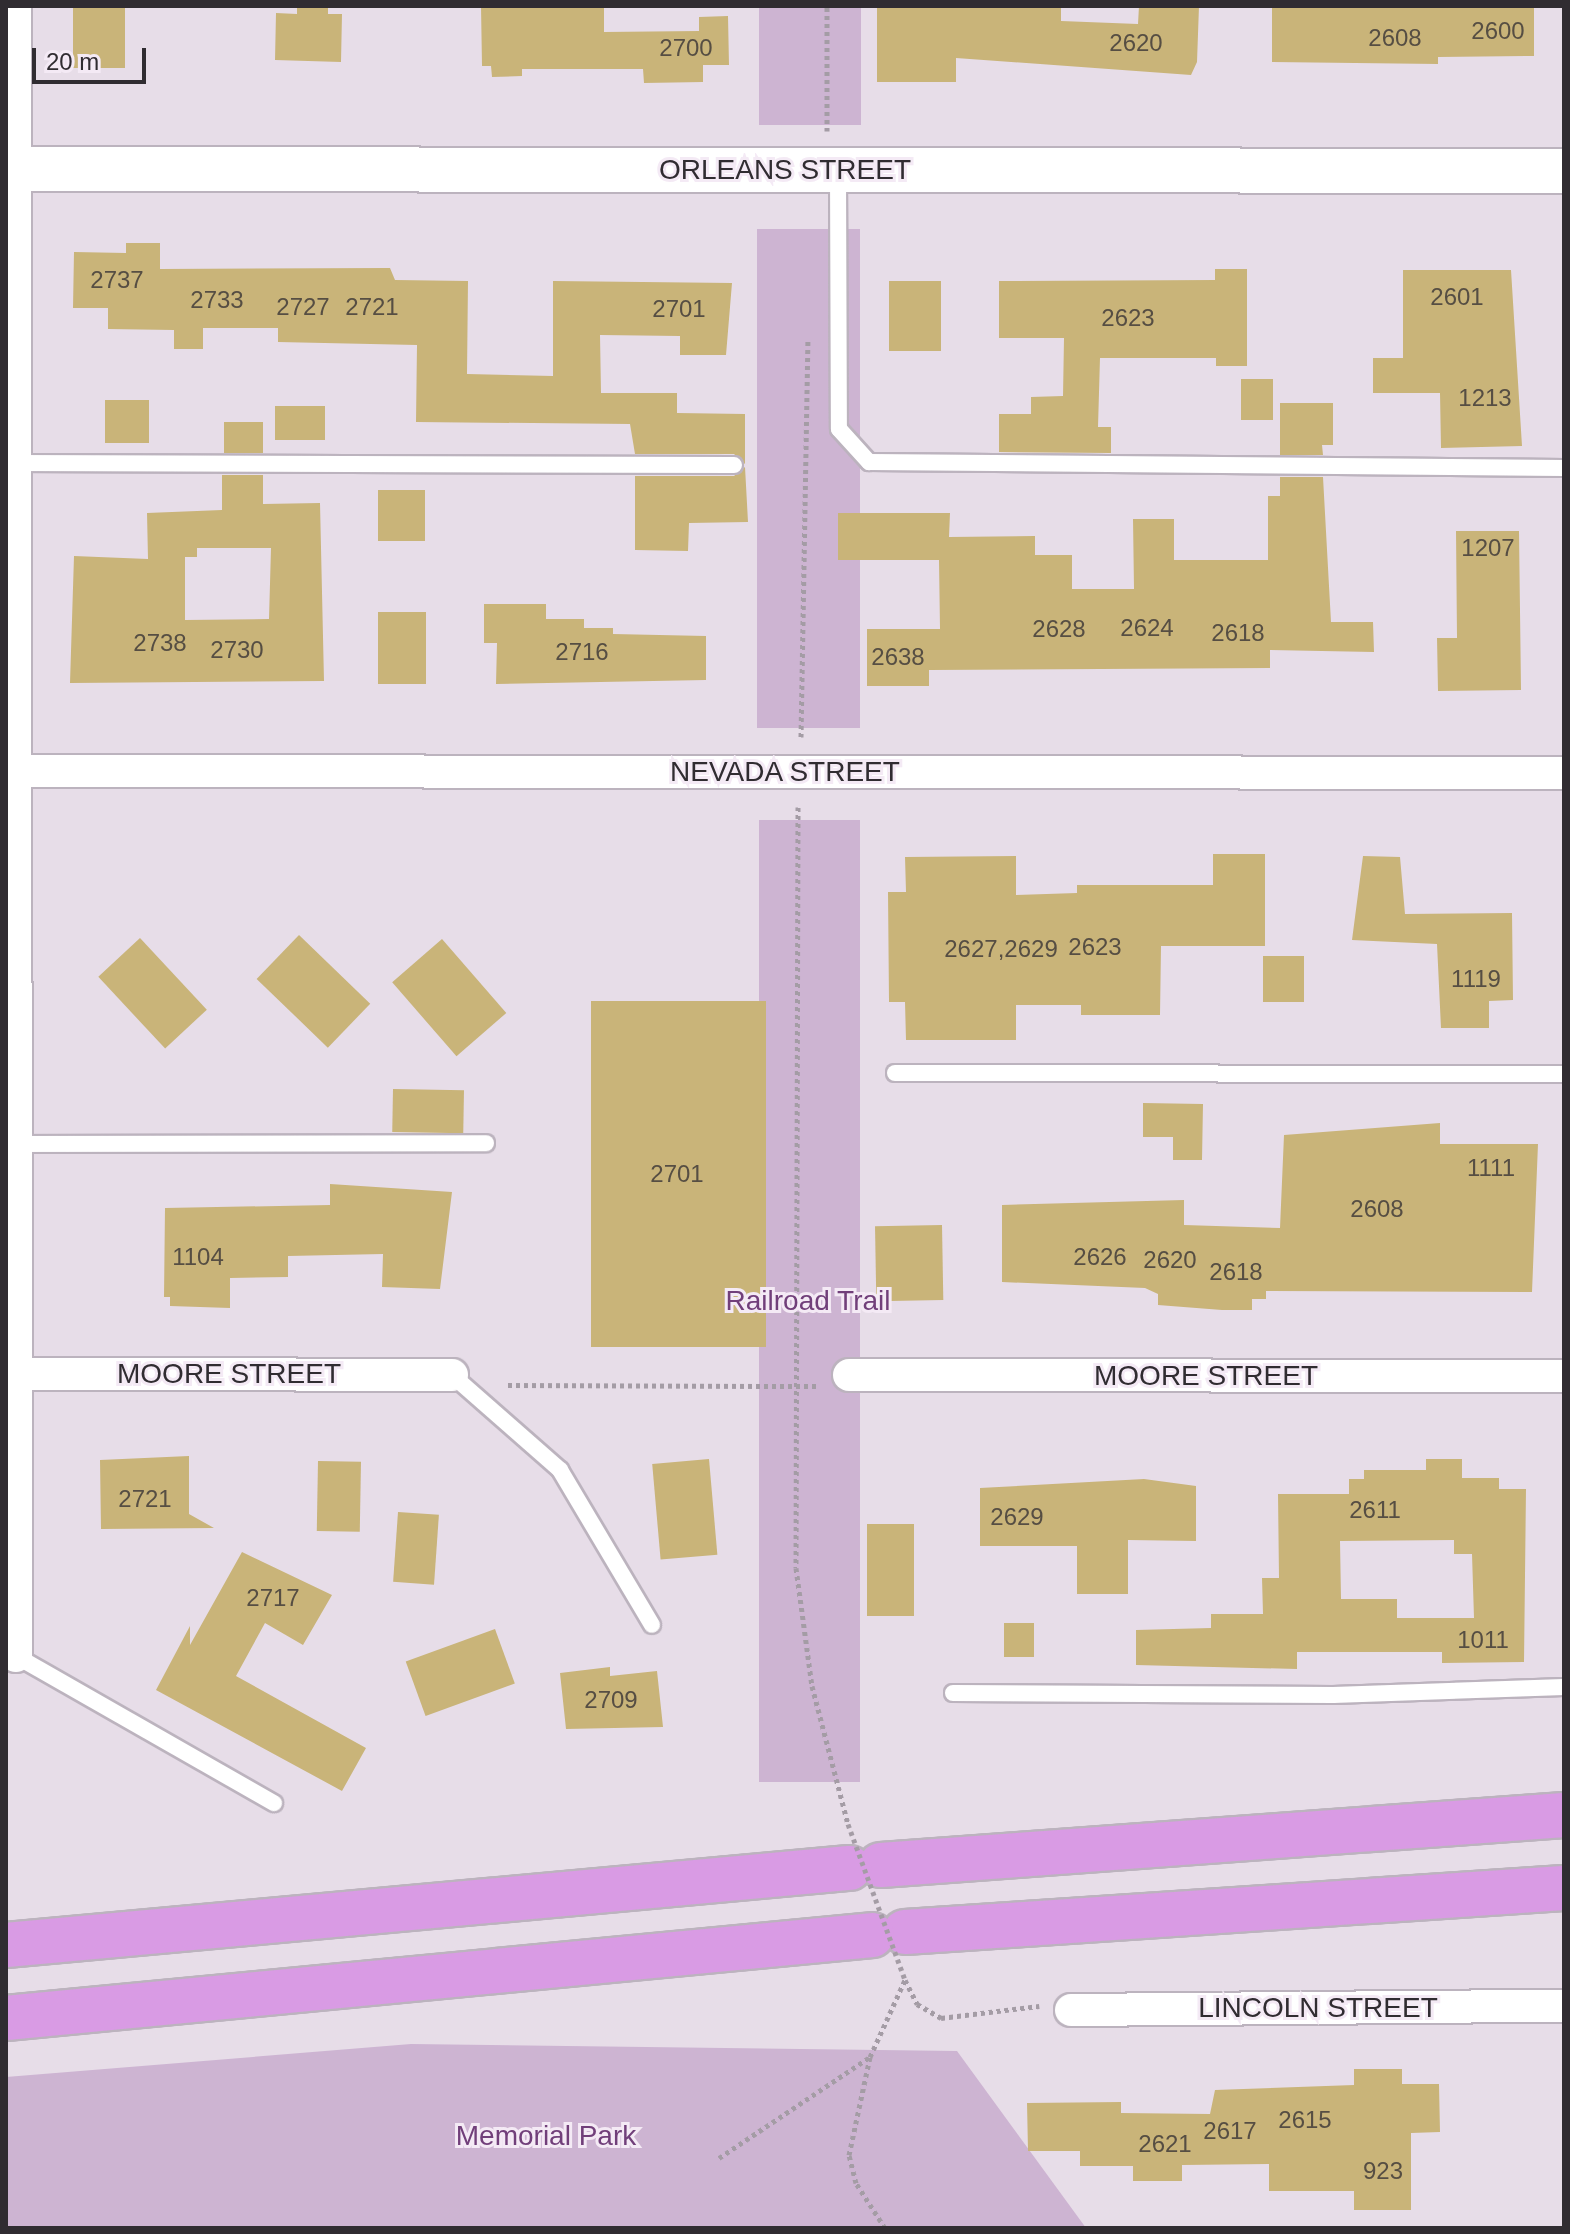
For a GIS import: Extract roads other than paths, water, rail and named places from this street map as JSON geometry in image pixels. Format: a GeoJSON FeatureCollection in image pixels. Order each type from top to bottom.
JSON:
{"type":"FeatureCollection","features":[{"type":"Feature","properties":{"kind":"highway"},"geometry":{"type":"LineString","coordinates":[[6,1945],[865,1867],[1564,1815]]}},
{"type":"Feature","properties":{"kind":"highway"},"geometry":{"type":"LineString","coordinates":[[6,2018],[889,1934],[1564,1888]]}},
{"type":"Feature","properties":{"kind":"main road","name":"ORLEANS STREET"},"geometry":{"type":"LineString","coordinates":[[10,169],[1564,171]]}},
{"type":"Feature","properties":{"kind":"street"},"geometry":{"type":"LineString","coordinates":[[15,6],[10,169],[11,1075],[16,1144],[11,1374],[16,1656]]}},
{"type":"Feature","properties":{"kind":"street","name":"NEVADA STREET"},"geometry":{"type":"LineString","coordinates":[[11,771],[1564,773]]}},
{"type":"Feature","properties":{"kind":"street","name":"MOORE STREET"},"geometry":{"type":"LineString","coordinates":[[11,1374],[452,1375]]}},
{"type":"Feature","properties":{"kind":"street","name":"MOORE STREET"},"geometry":{"type":"LineString","coordinates":[[849,1375],[1564,1376]]}},
{"type":"Feature","properties":{"kind":"street","name":"LINCOLN STREET"},"geometry":{"type":"LineString","coordinates":[[1071,2010],[1564,2006]]}},
{"type":"Feature","properties":{"kind":"lane"},"geometry":{"type":"LineString","coordinates":[[838,170],[839,429],[869,462],[1564,468]]}},
{"type":"Feature","properties":{"kind":"lane"},"geometry":{"type":"LineString","coordinates":[[11,462],[734,465]]}},
{"type":"Feature","properties":{"kind":"lane"},"geometry":{"type":"LineString","coordinates":[[895,1073],[1564,1074]]}},
{"type":"Feature","properties":{"kind":"lane"},"geometry":{"type":"LineString","coordinates":[[16,1144],[486,1143]]}},
{"type":"Feature","properties":{"kind":"lane"},"geometry":{"type":"LineString","coordinates":[[452,1375],[560,1470],[652,1625]]}},
{"type":"Feature","properties":{"kind":"lane"},"geometry":{"type":"LineString","coordinates":[[16,1656],[274,1803]]}},
{"type":"Feature","properties":{"kind":"lane"},"geometry":{"type":"LineString","coordinates":[[953,1693],[1333,1695],[1564,1687]]}},
{"type":"Feature","properties":{"kind":"park label","name":"Railroad Trail"},"geometry":{"type":"Point","coordinates":[808,1301]}},
{"type":"Feature","properties":{"kind":"park label","name":"Memorial Park"},"geometry":{"type":"Point","coordinates":[546,2136]}}]}
